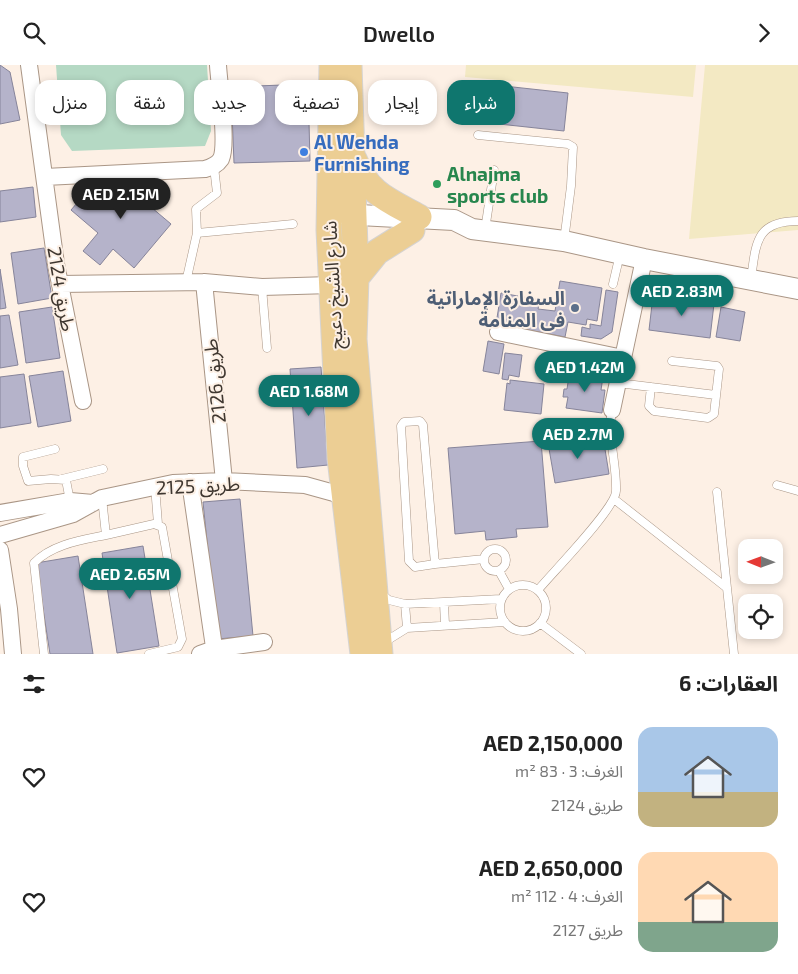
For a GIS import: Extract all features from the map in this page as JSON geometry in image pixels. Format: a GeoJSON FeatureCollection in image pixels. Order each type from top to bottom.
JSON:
{"type":"FeatureCollection","features":[{"type":"Feature","properties":{"kind":"main road","name":"شارع الشيخ دعيج"},"geometry":{"type":"LineString","coordinates":[[332,65],[328,222],[340,458],[367,651]]}},
{"type":"Feature","properties":{"kind":"main road","name":"شارع الشيخ دعيج"},"geometry":{"type":"LineString","coordinates":[[349,65],[356,278],[354,339],[374,581],[367,651]]}},
{"type":"Feature","properties":{"kind":"main road"},"geometry":{"type":"LineString","coordinates":[[352,156],[361,176],[369,187],[416,224],[377,252],[356,278]]}},
{"type":"Feature","properties":{"kind":"street","name":"طريق 2124"},"geometry":{"type":"LineString","coordinates":[[29,65],[60,284],[83,401]]}},
{"type":"Feature","properties":{"kind":"street"},"geometry":{"type":"LineString","coordinates":[[45,177],[214,167],[220,160],[224,143],[218,65]]}},
{"type":"Feature","properties":{"kind":"street"},"geometry":{"type":"LineString","coordinates":[[328,222],[416,224],[454,233],[478,230],[564,241],[644,259],[798,289]]}},
{"type":"Feature","properties":{"kind":"street"},"geometry":{"type":"LineString","coordinates":[[612,410],[644,259]]}},
{"type":"Feature","properties":{"kind":"street"},"geometry":{"type":"LineString","coordinates":[[60,284],[204,282],[262,287],[331,285],[345,306],[354,339]]}},
{"type":"Feature","properties":{"kind":"street","name":"طريق 2126"},"geometry":{"type":"LineString","coordinates":[[204,282],[224,481]]}},
{"type":"Feature","properties":{"kind":"street"},"geometry":{"type":"LineString","coordinates":[[498,332],[623,358]]}},
{"type":"Feature","properties":{"kind":"street","name":"طريق 2125"},"geometry":{"type":"LineString","coordinates":[[305,485],[330,476],[336,470],[340,458]]}},
{"type":"Feature","properties":{"kind":"street","name":"طريق 2125"},"geometry":{"type":"LineString","coordinates":[[0,535],[73,514],[97,501],[155,485],[190,482],[224,481],[305,485],[334,493],[341,497],[346,506]]}},
{"type":"Feature","properties":{"kind":"street"},"geometry":{"type":"LineString","coordinates":[[190,482],[210,652],[264,642]]}},
{"type":"Feature","properties":{"kind":"street","name":"طريق 2125"},"geometry":{"type":"LineString","coordinates":[[0,513],[70,501],[97,501]]}},
{"type":"Feature","properties":{"kind":"street"},"geometry":{"type":"LineString","coordinates":[[0,550],[9,609],[13,654]]}},
{"type":"Feature","properties":{"kind":"lane"},"geometry":{"type":"LineString","coordinates":[[478,135],[568,143],[573,147],[571,186],[564,241]]}},
{"type":"Feature","properties":{"kind":"lane"},"geometry":{"type":"LineString","coordinates":[[186,282],[197,233],[196,209],[217,193],[214,167]]}},
{"type":"Feature","properties":{"kind":"lane"},"geometry":{"type":"LineString","coordinates":[[478,230],[494,170]]}},
{"type":"Feature","properties":{"kind":"lane"},"geometry":{"type":"LineString","coordinates":[[751,279],[755,247],[763,230],[769,225],[784,221],[798,221]]}},
{"type":"Feature","properties":{"kind":"lane"},"geometry":{"type":"LineString","coordinates":[[197,233],[293,224]]}},
{"type":"Feature","properties":{"kind":"lane"},"geometry":{"type":"LineString","coordinates":[[613,284],[620,254]]}},
{"type":"Feature","properties":{"kind":"lane"},"geometry":{"type":"LineString","coordinates":[[262,287],[267,348]]}},
{"type":"Feature","properties":{"kind":"lane"},"geometry":{"type":"LineString","coordinates":[[651,387],[650,406],[654,411],[708,418],[714,414],[719,369],[717,366],[672,361]]}},
{"type":"Feature","properties":{"kind":"lane"},"geometry":{"type":"LineString","coordinates":[[618,383],[716,395]]}},
{"type":"Feature","properties":{"kind":"lane"},"geometry":{"type":"LineString","coordinates":[[538,590],[614,499],[615,468],[610,431],[612,410]]}},
{"type":"Feature","properties":{"kind":"lane"},"geometry":{"type":"LineString","coordinates":[[435,564],[423,425],[420,421],[404,422],[400,426],[409,561],[415,567],[484,559]]}},
{"type":"Feature","properties":{"kind":"lane"},"geometry":{"type":"LineString","coordinates":[[55,449],[23,457],[25,476],[28,481],[62,479],[103,469]]}},
{"type":"Feature","properties":{"kind":"lane"},"geometry":{"type":"LineString","coordinates":[[62,479],[68,483],[70,501]]}},
{"type":"Feature","properties":{"kind":"lane"},"geometry":{"type":"LineString","coordinates":[[148,654],[178,647],[182,639],[162,527],[158,524],[155,485]]}},
{"type":"Feature","properties":{"kind":"lane"},"geometry":{"type":"LineString","coordinates":[[777,485],[798,491]]}},
{"type":"Feature","properties":{"kind":"lane"},"geometry":{"type":"LineString","coordinates":[[717,492],[734,654]]}},
{"type":"Feature","properties":{"kind":"lane"},"geometry":{"type":"LineString","coordinates":[[614,499],[727,588]]}},
{"type":"Feature","properties":{"kind":"lane"},"geometry":{"type":"LineString","coordinates":[[97,501],[106,535]]}},
{"type":"Feature","properties":{"kind":"lane"},"geometry":{"type":"LineString","coordinates":[[44,654],[34,563],[43,555],[66,544],[158,524]]}},
{"type":"Feature","properties":{"kind":"lane"},"geometry":{"type":"LineString","coordinates":[[492,549],[500,550],[506,556],[507,561],[503,569],[495,572],[487,568],[484,559],[485,555],[492,549]]}},
{"type":"Feature","properties":{"kind":"lane"},"geometry":{"type":"LineString","coordinates":[[499,571],[509,589]]}},
{"type":"Feature","properties":{"kind":"lane"},"geometry":{"type":"LineString","coordinates":[[374,581],[382,595],[397,604],[501,599]]}},
{"type":"Feature","properties":{"kind":"lane"},"geometry":{"type":"LineString","coordinates":[[527,584],[538,590],[542,595],[546,610],[540,623],[535,627],[522,631],[515,630],[505,622],[500,611],[501,599],[509,589],[527,584]]}},
{"type":"Feature","properties":{"kind":"lane"},"geometry":{"type":"LineString","coordinates":[[444,603],[445,625]]}},
{"type":"Feature","properties":{"kind":"lane"},"geometry":{"type":"LineString","coordinates":[[405,604],[407,628]]}},
{"type":"Feature","properties":{"kind":"lane"},"geometry":{"type":"LineString","coordinates":[[367,651],[407,628],[505,622]]}},
{"type":"Feature","properties":{"kind":"lane"},"geometry":{"type":"LineString","coordinates":[[540,623],[580,654]]}},
{"type":"Feature","properties":{"kind":"green space"},"geometry":{"type":"Polygon","coordinates":[[[56,65],[207,65],[208,80],[194,80],[194,125],[211,125],[211,131],[205,146],[72,151],[61,135],[60,125],[106,125],[106,80],[57,80],[56,65]]]}},
{"type":"Feature","properties":{"kind":"sand"},"geometry":{"type":"Polygon","coordinates":[[[466,65],[696,65],[693,97],[465,77],[466,65]]]}},
{"type":"Feature","properties":{"kind":"sand"},"geometry":{"type":"Polygon","coordinates":[[[705,65],[798,65],[798,230],[689,239],[705,65]]]}},
{"type":"Feature","properties":{"kind":"building"},"geometry":{"type":"Polygon","coordinates":[[[0,65],[10,72],[20,120],[0,124],[0,65]]]}},
{"type":"Feature","properties":{"kind":"building"},"geometry":{"type":"Polygon","coordinates":[[[275,85],[275,125],[309,125],[310,161],[234,163],[232,125],[265,125],[265,86],[275,85]]]}},
{"type":"Feature","properties":{"kind":"building"},"geometry":{"type":"Polygon","coordinates":[[[515,87],[568,93],[564,131],[508,125],[515,125],[515,87]]]}},
{"type":"Feature","properties":{"kind":"building"},"geometry":{"type":"Polygon","coordinates":[[[137,173],[156,189],[145,202],[171,224],[134,268],[113,249],[100,265],[83,251],[98,233],[71,210],[101,175],[122,192],[137,173]]]}},
{"type":"Feature","properties":{"kind":"building"},"geometry":{"type":"Polygon","coordinates":[[[33,187],[36,217],[0,222],[0,191],[33,187]]]}},
{"type":"Feature","properties":{"kind":"building"},"geometry":{"type":"Polygon","coordinates":[[[44,248],[52,298],[18,304],[11,253],[44,248]]]}},
{"type":"Feature","properties":{"kind":"building"},"geometry":{"type":"Polygon","coordinates":[[[0,269],[6,308],[0,309],[0,269]]]}},
{"type":"Feature","properties":{"kind":"building"},"geometry":{"type":"Polygon","coordinates":[[[560,281],[602,288],[597,321],[587,319],[586,325],[568,322],[565,337],[496,324],[501,293],[540,300],[538,309],[555,311],[560,281]]]}},
{"type":"Feature","properties":{"kind":"building"},"geometry":{"type":"Polygon","coordinates":[[[606,290],[618,292],[612,332],[601,339],[581,336],[582,327],[590,329],[590,324],[601,326],[606,290]]]}},
{"type":"Feature","properties":{"kind":"building"},"geometry":{"type":"Polygon","coordinates":[[[653,296],[714,304],[710,338],[649,330],[653,296]]]}},
{"type":"Feature","properties":{"kind":"building"},"geometry":{"type":"Polygon","coordinates":[[[52,307],[60,358],[26,363],[19,312],[52,307]]]}},
{"type":"Feature","properties":{"kind":"building"},"geometry":{"type":"Polygon","coordinates":[[[721,307],[745,312],[740,341],[716,337],[721,307]]]}},
{"type":"Feature","properties":{"kind":"building"},"geometry":{"type":"Polygon","coordinates":[[[9,315],[18,365],[0,368],[0,316],[9,315]]]}},
{"type":"Feature","properties":{"kind":"building"},"geometry":{"type":"Polygon","coordinates":[[[488,341],[504,344],[499,374],[483,371],[488,341]]]}},
{"type":"Feature","properties":{"kind":"building"},"geometry":{"type":"Polygon","coordinates":[[[505,353],[522,355],[519,377],[509,375],[508,380],[502,379],[505,353]]]}},
{"type":"Feature","properties":{"kind":"building"},"geometry":{"type":"Polygon","coordinates":[[[321,367],[328,465],[297,468],[290,369],[321,367]]]}},
{"type":"Feature","properties":{"kind":"building"},"geometry":{"type":"Polygon","coordinates":[[[63,371],[71,421],[38,427],[29,376],[63,371]]]}},
{"type":"Feature","properties":{"kind":"building"},"geometry":{"type":"Polygon","coordinates":[[[574,373],[603,377],[601,390],[605,390],[602,413],[566,408],[568,397],[563,397],[564,389],[567,389],[569,376],[573,377],[574,373]]]}},
{"type":"Feature","properties":{"kind":"building"},"geometry":{"type":"Polygon","coordinates":[[[24,374],[31,423],[0,428],[0,377],[24,374]]]}},
{"type":"Feature","properties":{"kind":"building"},"geometry":{"type":"Polygon","coordinates":[[[510,380],[544,384],[541,414],[504,410],[507,383],[510,384],[510,380]]]}},
{"type":"Feature","properties":{"kind":"building"},"geometry":{"type":"Polygon","coordinates":[[[603,437],[609,474],[555,483],[548,443],[560,441],[561,444],[603,437]]]}},
{"type":"Feature","properties":{"kind":"building"},"geometry":{"type":"Polygon","coordinates":[[[541,441],[548,527],[516,529],[517,537],[486,540],[485,531],[455,534],[448,448],[541,441]]]}},
{"type":"Feature","properties":{"kind":"building"},"geometry":{"type":"Polygon","coordinates":[[[240,499],[253,636],[217,639],[203,502],[240,499]]]}},
{"type":"Feature","properties":{"kind":"building"},"geometry":{"type":"Polygon","coordinates":[[[143,546],[159,646],[117,653],[102,553],[143,546]]]}},
{"type":"Feature","properties":{"kind":"building"},"geometry":{"type":"Polygon","coordinates":[[[78,556],[93,654],[50,654],[36,563],[78,556]]]}},
{"type":"Feature","properties":{"kind":"place","name":"Al Wehda Furnishing"},"geometry":{"type":"Point","coordinates":[304,152]}},
{"type":"Feature","properties":{"kind":"place","name":"Alnajma sports club"},"geometry":{"type":"Point","coordinates":[437,184]}},
{"type":"Feature","properties":{"kind":"place","name":"السفارة الإماراتية فى المنامة"},"geometry":{"type":"Point","coordinates":[575,308]}}]}
